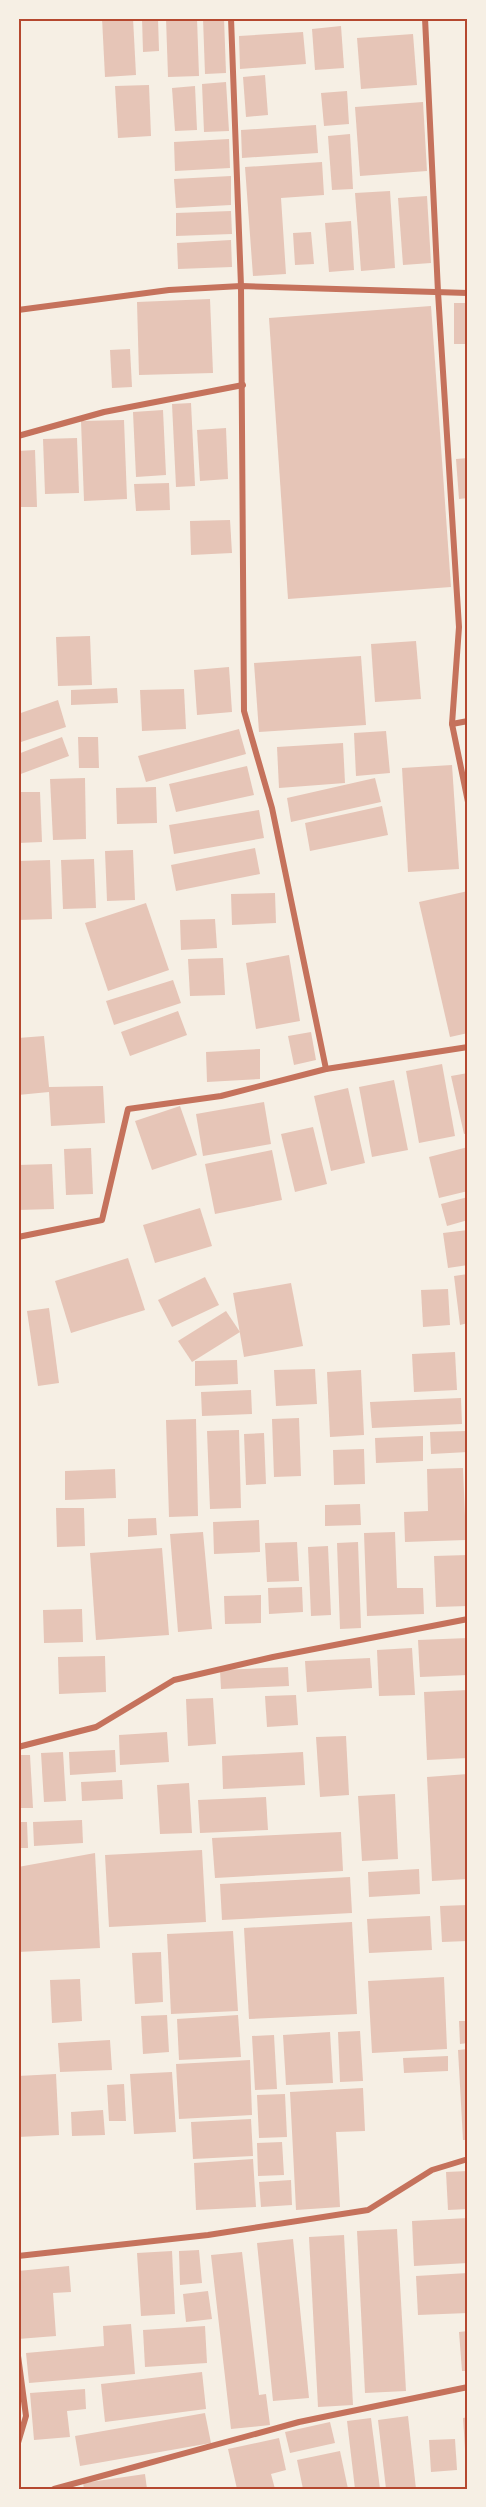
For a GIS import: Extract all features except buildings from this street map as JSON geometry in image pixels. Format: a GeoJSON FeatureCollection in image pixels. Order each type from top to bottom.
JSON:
{"type":"FeatureCollection","features":[{"type":"Feature","properties":{"kind":"street"},"geometry":{"type":"LineString","coordinates":[[231,18],[243,385],[244,711],[272,808],[326,1069]]}},
{"type":"Feature","properties":{"kind":"street"},"geometry":{"type":"LineString","coordinates":[[425,18],[438,292],[459,627],[452,724],[468,802]]}},
{"type":"Feature","properties":{"kind":"street"},"geometry":{"type":"LineString","coordinates":[[18,310],[169,290],[241,286],[468,293]]}},
{"type":"Feature","properties":{"kind":"street"},"geometry":{"type":"LineString","coordinates":[[18,436],[104,412],[243,385]]}},
{"type":"Feature","properties":{"kind":"street"},"geometry":{"type":"LineString","coordinates":[[452,724],[468,721]]}},
{"type":"Feature","properties":{"kind":"street"},"geometry":{"type":"LineString","coordinates":[[18,1237],[102,1220],[128,1109],[221,1096],[326,1069],[468,1047]]}},
{"type":"Feature","properties":{"kind":"street"},"geometry":{"type":"LineString","coordinates":[[18,1747],[96,1727],[174,1680],[273,1656],[468,1619]]}},
{"type":"Feature","properties":{"kind":"street"},"geometry":{"type":"LineString","coordinates":[[18,2256],[208,2235],[368,2210],[432,2170],[468,2159]]}},
{"type":"Feature","properties":{"kind":"street"},"geometry":{"type":"LineString","coordinates":[[18,2355],[26,2416],[18,2443]]}},
{"type":"Feature","properties":{"kind":"street"},"geometry":{"type":"LineString","coordinates":[[54,2489],[299,2422],[468,2386]]}}]}
